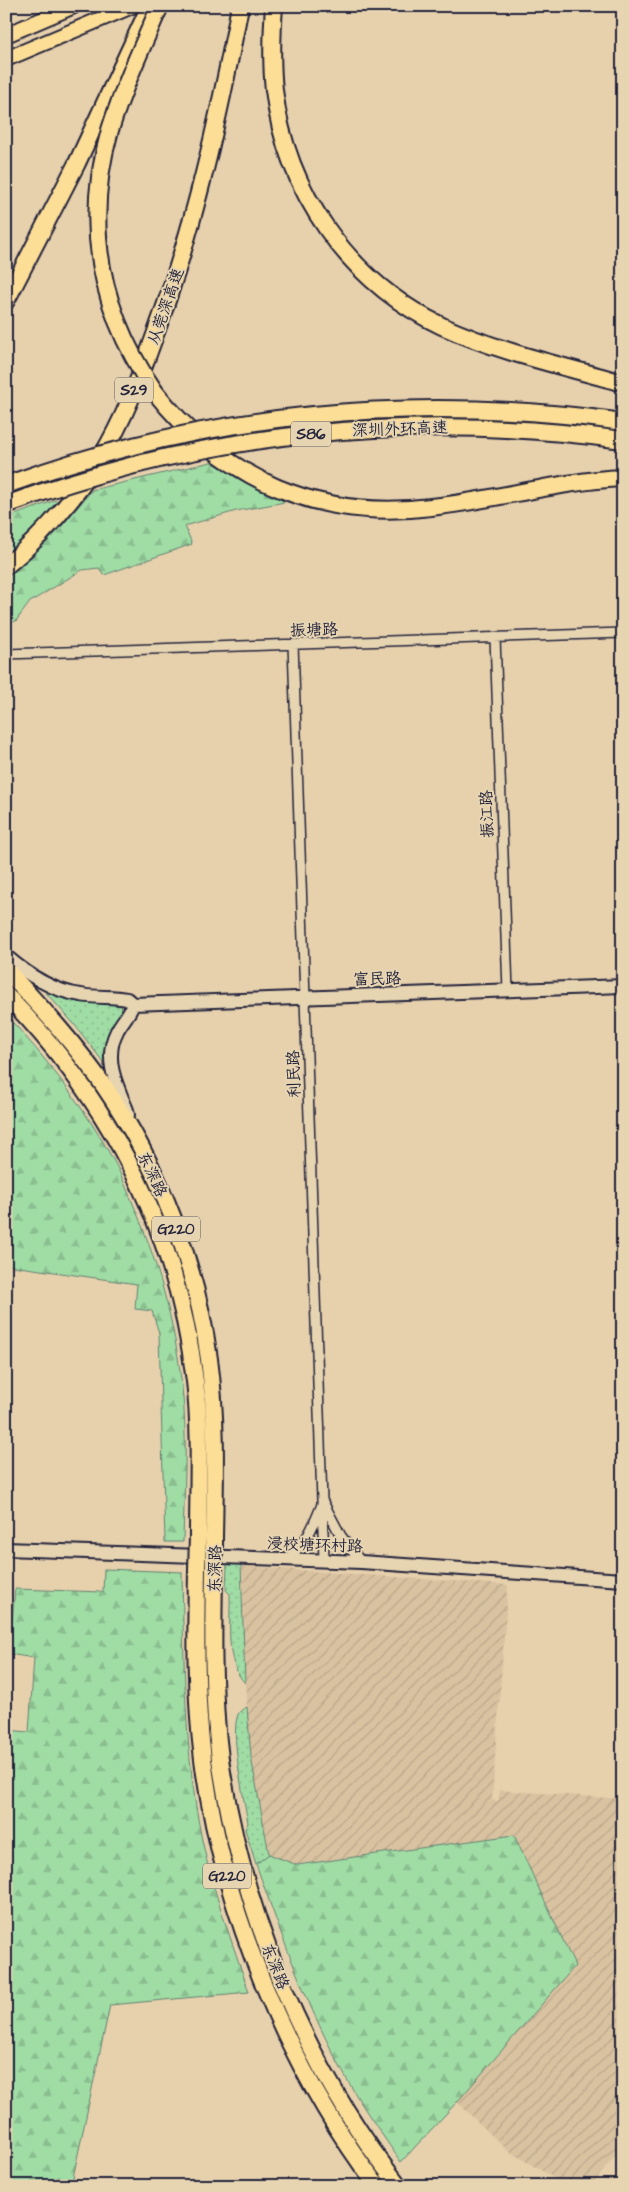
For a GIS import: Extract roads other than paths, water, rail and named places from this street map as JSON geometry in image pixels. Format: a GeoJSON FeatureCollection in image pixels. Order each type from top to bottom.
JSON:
{"type":"FeatureCollection","features":[{"type":"Feature","properties":{"kind":"highway"},"geometry":{"type":"LineString","coordinates":[[6,301],[77,163],[150,6]]}},
{"type":"Feature","properties":{"kind":"highway"},"geometry":{"type":"LineString","coordinates":[[160,6],[123,93],[110,130],[100,180],[97,214],[101,265],[114,315],[128,347],[155,392],[179,420],[206,447],[235,467],[266,483],[290,493],[328,504],[353,508],[392,510],[437,507],[562,484],[623,478]]}},
{"type":"Feature","properties":{"kind":"highway","name":"从莞深高速"},"geometry":{"type":"LineString","coordinates":[[6,566],[56,518],[90,473],[110,441],[132,395],[160,322],[203,182],[240,6]]}},
{"type":"Feature","properties":{"kind":"highway"},"geometry":{"type":"LineString","coordinates":[[274,6],[274,84],[284,141],[309,201],[332,237],[350,258],[371,279],[395,298],[444,327],[496,346],[623,383]]}},
{"type":"Feature","properties":{"kind":"highway","name":"深圳外环高速"},"geometry":{"type":"LineString","coordinates":[[6,485],[80,460],[165,439],[231,426],[327,413],[403,408],[479,408],[536,412],[623,422]]}},
{"type":"Feature","properties":{"kind":"highway","name":"深圳外环高速"},"geometry":{"type":"LineString","coordinates":[[6,505],[90,477],[165,458],[240,444],[319,433],[400,427],[480,427],[533,430],[623,440]]}},
{"type":"Feature","properties":{"kind":"highway","name":"东深路"},"geometry":{"type":"LineString","coordinates":[[6,970],[76,1049],[104,1087],[128,1125],[168,1208],[190,1271],[201,1314],[214,1403],[216,1447],[213,1646],[217,1730],[226,1795],[242,1868],[266,1941],[311,2047],[329,2081],[370,2146],[399,2186]]}},
{"type":"Feature","properties":{"kind":"highway","name":"东深路"},"geometry":{"type":"LineString","coordinates":[[6,994],[59,1053],[103,1115],[135,1174],[161,1235],[180,1297],[195,1383],[198,1441],[197,1656],[199,1722],[209,1798],[226,1872],[250,1946],[279,2018],[314,2088],[355,2155],[378,2186]]}},
{"type":"Feature","properties":{"kind":"main road"},"geometry":{"type":"LineString","coordinates":[[6,35],[74,6]]}},
{"type":"Feature","properties":{"kind":"main road"},"geometry":{"type":"LineString","coordinates":[[6,59],[132,6]]}},
{"type":"Feature","properties":{"kind":"street","name":"振塘路"},"geometry":{"type":"LineString","coordinates":[[6,654],[623,633]]}},
{"type":"Feature","properties":{"kind":"street","name":"振江路"},"geometry":{"type":"LineString","coordinates":[[495,638],[508,990]]}},
{"type":"Feature","properties":{"kind":"street","name":"利民路"},"geometry":{"type":"LineString","coordinates":[[293,644],[324,1502],[324,1560]]}},
{"type":"Feature","properties":{"kind":"street","name":"富民路"},"geometry":{"type":"LineString","coordinates":[[6,956],[33,976],[59,990],[81,995],[127,998],[133,1004],[623,986]]}},
{"type":"Feature","properties":{"kind":"street"},"geometry":{"type":"LineString","coordinates":[[128,1125],[127,1110],[111,1070],[110,1053],[114,1037],[133,1004]]}},
{"type":"Feature","properties":{"kind":"street","name":"利民路"},"geometry":{"type":"LineString","coordinates":[[286,1559],[300,1549],[306,1541],[324,1502]]}},
{"type":"Feature","properties":{"kind":"street","name":"利民路"},"geometry":{"type":"LineString","coordinates":[[324,1502],[340,1536],[361,1562]]}},
{"type":"Feature","properties":{"kind":"street","name":"浸校塘环村路"},"geometry":{"type":"LineString","coordinates":[[6,1549],[324,1560],[623,1580]]}}]}
